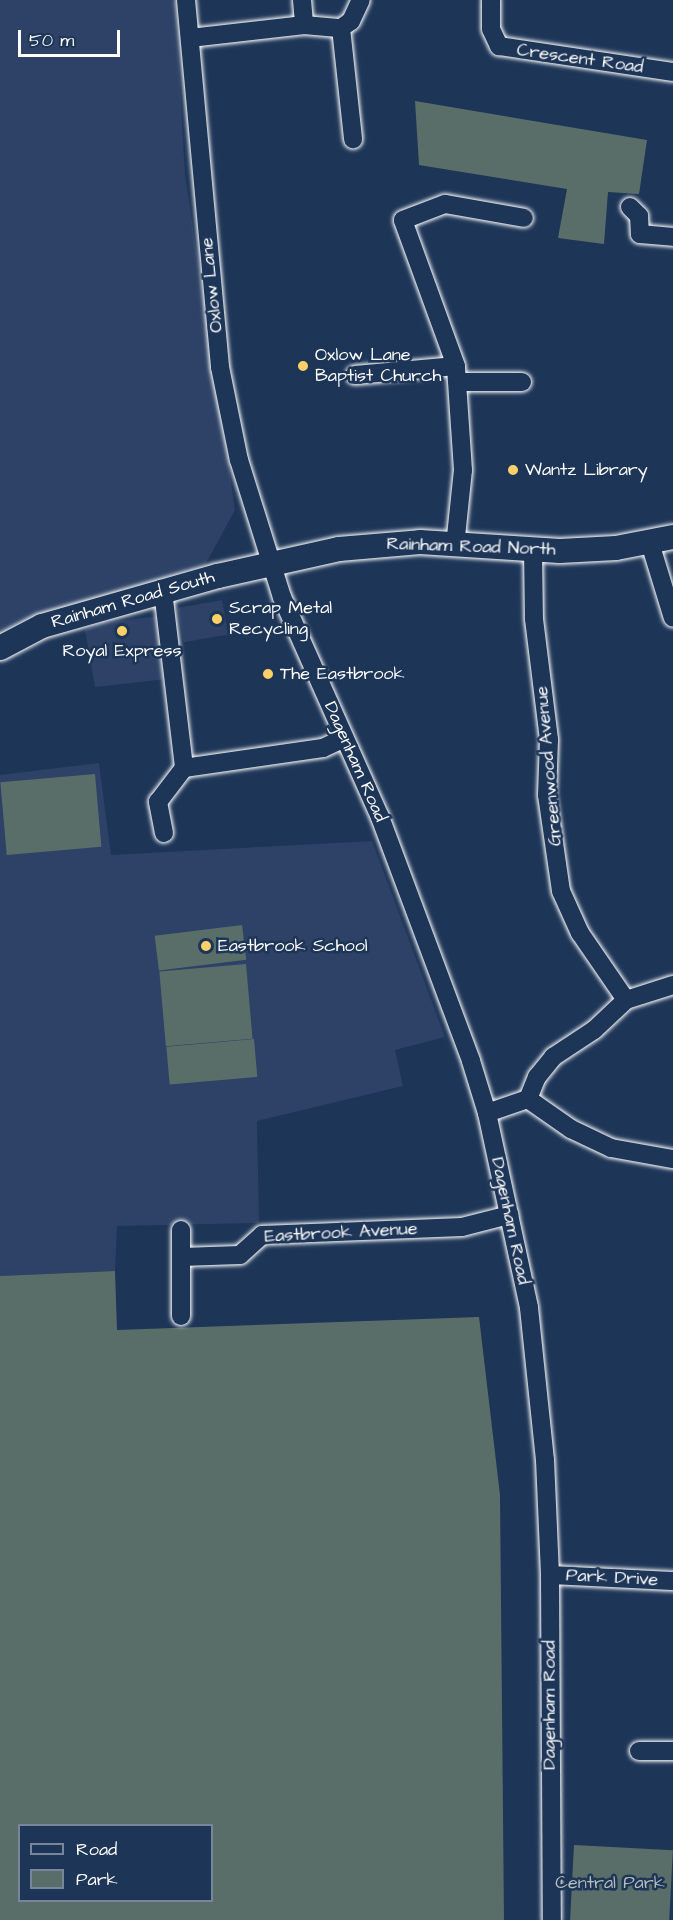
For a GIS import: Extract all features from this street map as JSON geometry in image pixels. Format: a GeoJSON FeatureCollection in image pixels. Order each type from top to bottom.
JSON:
{"type":"FeatureCollection","features":[{"type":"Feature","properties":{"kind":"main road","name":"Rainham Road North"},"geometry":{"type":"LineString","coordinates":[[270,564],[369,544],[533,550],[616,548],[662,540]]}},
{"type":"Feature","properties":{"kind":"main road","name":"Rainham Road South"},"geometry":{"type":"LineString","coordinates":[[0,648],[42,626],[163,591],[270,564]]}},
{"type":"Feature","properties":{"kind":"street","name":"Oxlow Lane"},"geometry":{"type":"LineString","coordinates":[[186,0],[220,367],[239,460],[270,564]]}},
{"type":"Feature","properties":{"kind":"street"},"geometry":{"type":"LineString","coordinates":[[302,0],[304,25]]}},
{"type":"Feature","properties":{"kind":"street"},"geometry":{"type":"LineString","coordinates":[[190,38],[304,25],[341,28],[351,21],[361,0]]}},
{"type":"Feature","properties":{"kind":"street","name":"Crescent Road"},"geometry":{"type":"LineString","coordinates":[[491,0],[491,29],[499,46],[673,72]]}},
{"type":"Feature","properties":{"kind":"street"},"geometry":{"type":"LineString","coordinates":[[341,28],[353,139]]}},
{"type":"Feature","properties":{"kind":"street"},"geometry":{"type":"LineString","coordinates":[[455,546],[463,470],[457,374],[403,220],[445,204],[524,218]]}},
{"type":"Feature","properties":{"kind":"street"},"geometry":{"type":"LineString","coordinates":[[630,207],[639,216],[640,234],[673,237]]}},
{"type":"Feature","properties":{"kind":"street"},"geometry":{"type":"LineString","coordinates":[[355,375],[457,374],[522,382]]}},
{"type":"Feature","properties":{"kind":"street"},"geometry":{"type":"LineString","coordinates":[[662,540],[673,618]]}},
{"type":"Feature","properties":{"kind":"street","name":"Greenwood Avenue"},"geometry":{"type":"LineString","coordinates":[[533,550],[534,619],[549,740],[548,795],[561,891],[580,933],[627,1000]]}},
{"type":"Feature","properties":{"kind":"street","name":"Dagenham Road"},"geometry":{"type":"LineString","coordinates":[[270,564],[383,826],[487,1113],[509,1215],[535,1360],[550,1575],[552,1920]]}},
{"type":"Feature","properties":{"kind":"street"},"geometry":{"type":"LineString","coordinates":[[163,591],[184,768],[158,802],[164,833]]}},
{"type":"Feature","properties":{"kind":"street"},"geometry":{"type":"LineString","coordinates":[[184,768],[323,748],[344,738]]}},
{"type":"Feature","properties":{"kind":"street"},"geometry":{"type":"LineString","coordinates":[[487,1113],[528,1099],[537,1077],[553,1057],[594,1030],[627,1000],[673,985]]}},
{"type":"Feature","properties":{"kind":"street"},"geometry":{"type":"LineString","coordinates":[[528,1099],[572,1129],[611,1148],[673,1159]]}},
{"type":"Feature","properties":{"kind":"street","name":"Eastbrook Avenue"},"geometry":{"type":"LineString","coordinates":[[181,1257],[240,1255],[262,1235],[462,1227],[509,1215]]}},
{"type":"Feature","properties":{"kind":"street"},"geometry":{"type":"LineString","coordinates":[[181,1230],[181,1316]]}},
{"type":"Feature","properties":{"kind":"street","name":"Park Drive"},"geometry":{"type":"LineString","coordinates":[[550,1575],[673,1581]]}},
{"type":"Feature","properties":{"kind":"street"},"geometry":{"type":"LineString","coordinates":[[639,1751],[673,1751]]}},
{"type":"Feature","properties":{"kind":"shaded area"},"geometry":{"type":"Polygon","coordinates":[[[0,0],[175,0],[185,175],[235,510],[205,565],[24,620],[0,632],[0,0]]]}},
{"type":"Feature","properties":{"kind":"shaded area"},"geometry":{"type":"Polygon","coordinates":[[[222,600],[228,634],[184,642],[178,608],[222,600]]]}},
{"type":"Feature","properties":{"kind":"shaded area"},"geometry":{"type":"Polygon","coordinates":[[[168,615],[176,678],[95,687],[85,630],[102,623],[168,615]]]}},
{"type":"Feature","properties":{"kind":"shaded area","name":"Eastbrook School"},"geometry":{"type":"Polygon","coordinates":[[[99,763],[111,855],[372,841],[445,1037],[395,1050],[403,1086],[257,1121],[259,1223],[117,1226],[115,1271],[0,1276],[0,775],[99,763]]]}},
{"type":"Feature","properties":{"kind":"green space"},"geometry":{"type":"Polygon","coordinates":[[[415,101],[647,140],[639,194],[608,192],[604,244],[558,238],[567,189],[419,165],[415,101]]]}},
{"type":"Feature","properties":{"kind":"green space"},"geometry":{"type":"Polygon","coordinates":[[[95,774],[101,847],[7,855],[0,782],[95,774]]]}},
{"type":"Feature","properties":{"kind":"green space"},"geometry":{"type":"Polygon","coordinates":[[[242,925],[246,960],[159,970],[155,936],[242,925]]]}},
{"type":"Feature","properties":{"kind":"green space"},"geometry":{"type":"Polygon","coordinates":[[[246,964],[253,1039],[166,1046],[159,972],[246,964]]]}},
{"type":"Feature","properties":{"kind":"green space"},"geometry":{"type":"Polygon","coordinates":[[[254,1039],[257,1077],[170,1085],[166,1047],[254,1039]]]}},
{"type":"Feature","properties":{"kind":"green space"},"geometry":{"type":"Polygon","coordinates":[[[115,1271],[117,1330],[479,1317],[500,1495],[504,1920],[0,1920],[0,1276],[115,1271]]]}},
{"type":"Feature","properties":{"kind":"green space","name":"Central Park"},"geometry":{"type":"Polygon","coordinates":[[[574,1845],[673,1850],[669,1920],[570,1920],[574,1845]]]}},
{"type":"Feature","properties":{"kind":"place","name":"Oxlow Lane Baptist Church"},"geometry":{"type":"Point","coordinates":[303,366]}},
{"type":"Feature","properties":{"kind":"place","name":"Wantz Library"},"geometry":{"type":"Point","coordinates":[513,470]}},
{"type":"Feature","properties":{"kind":"place","name":"Scrap Metal Recycling"},"geometry":{"type":"Point","coordinates":[217,619]}},
{"type":"Feature","properties":{"kind":"place","name":"Royal Express"},"geometry":{"type":"Point","coordinates":[122,631]}},
{"type":"Feature","properties":{"kind":"place","name":"The Eastbrook"},"geometry":{"type":"Point","coordinates":[268,674]}},
{"type":"Feature","properties":{"kind":"place","name":"Eastbrook School"},"geometry":{"type":"Point","coordinates":[206,946]}}]}
